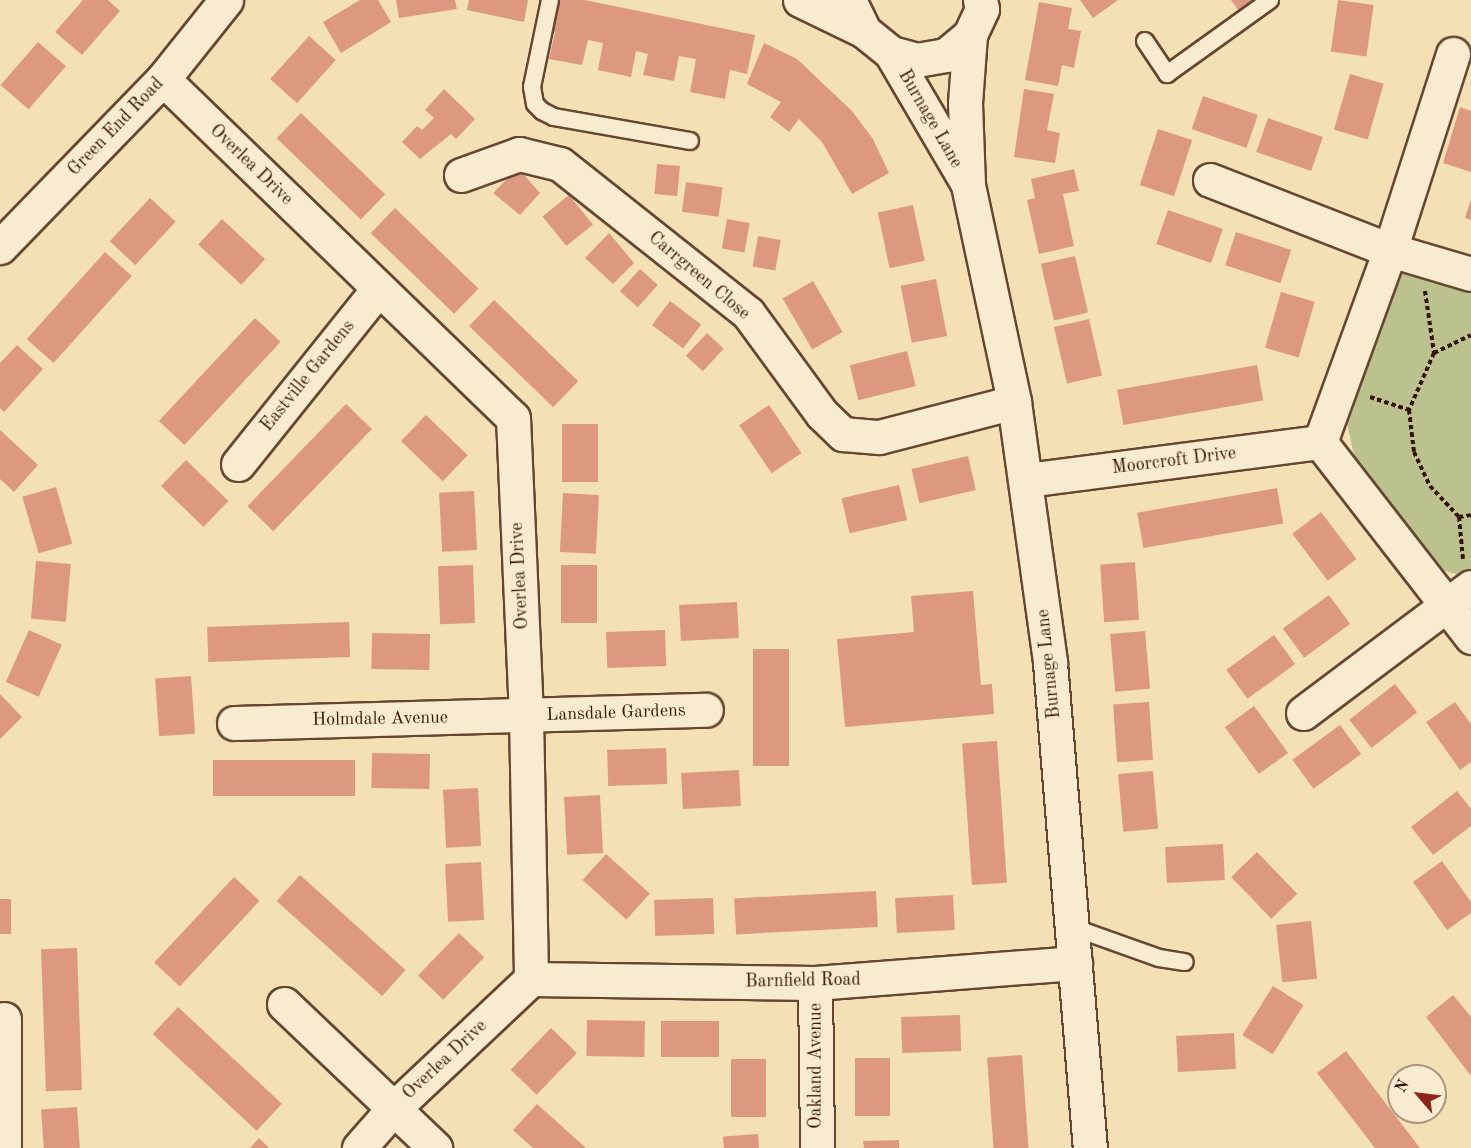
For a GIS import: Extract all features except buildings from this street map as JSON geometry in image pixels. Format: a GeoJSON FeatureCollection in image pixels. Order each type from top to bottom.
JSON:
{"type":"FeatureCollection","features":[{"type":"Feature","properties":{"kind":"street","name":"Green End Road"},"geometry":{"type":"LineString","coordinates":[[0,247],[163,79],[226,0]]}},
{"type":"Feature","properties":{"kind":"street"},"geometry":{"type":"LineString","coordinates":[[800,0],[864,32]]}},
{"type":"Feature","properties":{"kind":"street","name":"Burnage Lane"},"geometry":{"type":"LineString","coordinates":[[849,0],[864,32],[891,52],[917,60],[946,55],[981,11]]}},
{"type":"Feature","properties":{"kind":"street","name":"Burnage Lane"},"geometry":{"type":"LineString","coordinates":[[981,11],[965,103],[968,185],[1014,402],[1027,480],[1050,663],[1090,1148]]}},
{"type":"Feature","properties":{"kind":"street","name":"Burnage Lane"},"geometry":{"type":"LineString","coordinates":[[891,52],[968,185]]}},
{"type":"Feature","properties":{"kind":"street"},"geometry":{"type":"LineString","coordinates":[[1453,54],[1404,254],[1340,387],[1320,442],[1460,584],[1471,637]]}},
{"type":"Feature","properties":{"kind":"street","name":"Overlea Drive"},"geometry":{"type":"LineString","coordinates":[[163,79],[513,418],[526,715],[531,979],[393,1109],[359,1148]]}},
{"type":"Feature","properties":{"kind":"street","name":"Carrgreen Close"},"geometry":{"type":"LineString","coordinates":[[461,175],[519,153],[560,164],[748,313],[822,414],[843,434],[879,436],[1014,402]]}},
{"type":"Feature","properties":{"kind":"street"},"geometry":{"type":"LineString","coordinates":[[1210,180],[1404,254],[1471,273]]}},
{"type":"Feature","properties":{"kind":"street","name":"Eastville Gardens"},"geometry":{"type":"LineString","coordinates":[[238,464],[378,289]]}},
{"type":"Feature","properties":{"kind":"street","name":"Moorcroft Drive"},"geometry":{"type":"LineString","coordinates":[[1027,480],[1320,442]]}},
{"type":"Feature","properties":{"kind":"street"},"geometry":{"type":"LineString","coordinates":[[1303,714],[1460,584]]}},
{"type":"Feature","properties":{"kind":"street","name":"Lansdale Gardens"},"geometry":{"type":"LineString","coordinates":[[526,715],[706,710]]}},
{"type":"Feature","properties":{"kind":"street","name":"Holmdale Avenue"},"geometry":{"type":"LineString","coordinates":[[234,723],[526,715]]}},
{"type":"Feature","properties":{"kind":"street","name":"Barnfield Road"},"geometry":{"type":"LineString","coordinates":[[531,979],[815,983],[1075,963]]}},
{"type":"Feature","properties":{"kind":"street","name":"Oakland Avenue"},"geometry":{"type":"LineString","coordinates":[[815,983],[817,1148]]}},
{"type":"Feature","properties":{"kind":"street"},"geometry":{"type":"LineString","coordinates":[[284,1004],[435,1148]]}},
{"type":"Feature","properties":{"kind":"street"},"geometry":{"type":"LineString","coordinates":[[4,1019],[4,1148]]}},
{"type":"Feature","properties":{"kind":"lane"},"geometry":{"type":"LineString","coordinates":[[550,0],[532,87],[535,104],[542,111],[554,117],[690,141]]}},
{"type":"Feature","properties":{"kind":"lane"},"geometry":{"type":"LineString","coordinates":[[1145,41],[1167,75],[1270,0]]}},
{"type":"Feature","properties":{"kind":"lane"},"geometry":{"type":"LineString","coordinates":[[1072,927],[1159,958],[1185,962]]}},
{"type":"Feature","properties":{"kind":"path"},"geometry":{"type":"LineString","coordinates":[[1404,254],[1434,353]]}},
{"type":"Feature","properties":{"kind":"path"},"geometry":{"type":"LineString","coordinates":[[1460,584],[1459,517],[1430,486],[1414,452],[1408,410],[1434,353],[1471,334]]}},
{"type":"Feature","properties":{"kind":"path"},"geometry":{"type":"LineString","coordinates":[[1340,387],[1408,410]]}},
{"type":"Feature","properties":{"kind":"path"},"geometry":{"type":"LineString","coordinates":[[1459,517],[1471,515]]}},
{"type":"Feature","properties":{"kind":"green space"},"geometry":{"type":"Polygon","coordinates":[[[1407,265],[1471,283],[1471,571],[1463,576],[1432,567],[1357,469],[1346,418],[1382,281],[1407,265]]]}}]}
